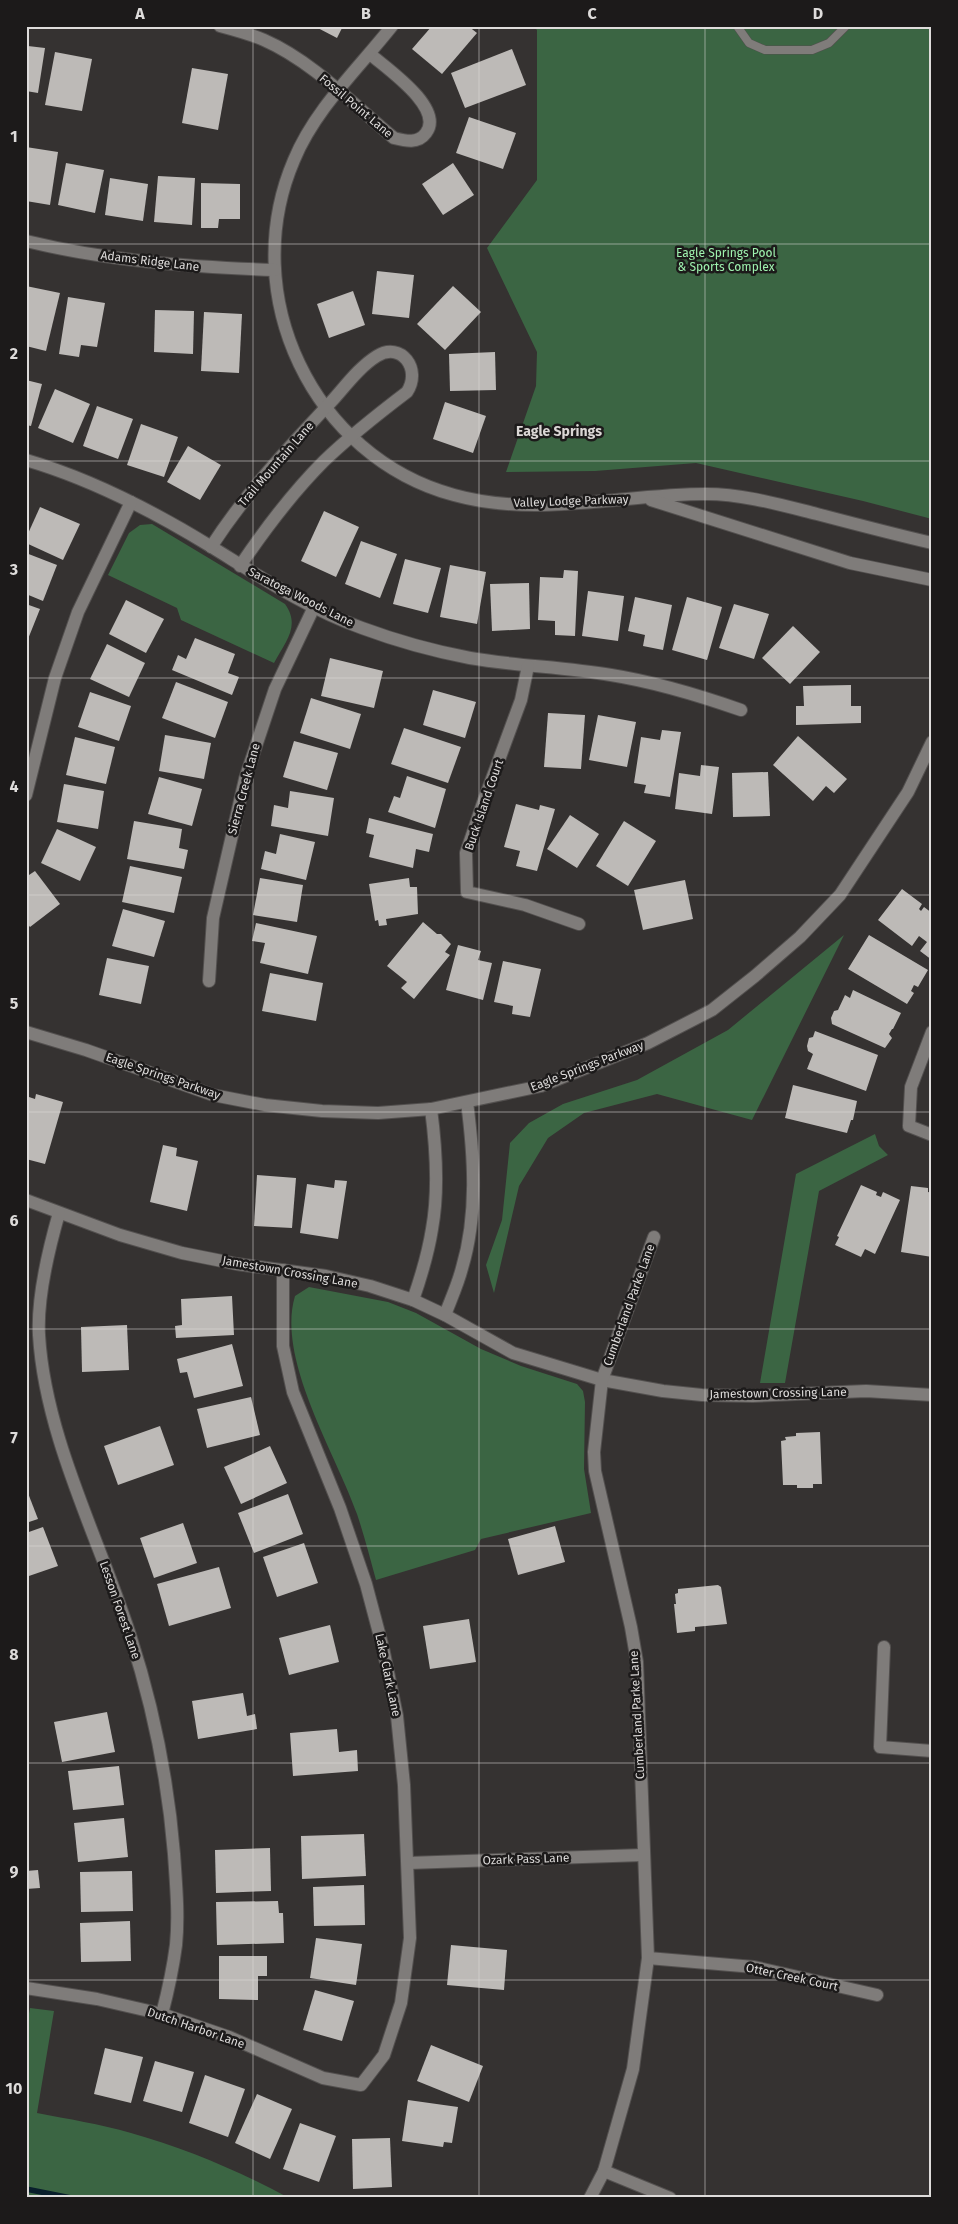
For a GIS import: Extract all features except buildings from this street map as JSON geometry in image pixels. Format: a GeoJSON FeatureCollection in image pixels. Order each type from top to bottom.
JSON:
{"type":"FeatureCollection","features":[{"type":"Feature","properties":{"kind":"street","name":"Fossil Point Lane"},"geometry":{"type":"LineString","coordinates":[[220,26],[264,40],[285,51],[312,69],[394,138],[408,142],[420,139],[427,132],[430,122],[422,100],[370,54]]}},
{"type":"Feature","properties":{"kind":"street","name":"Valley Lodge Parkway"},"geometry":{"type":"LineString","coordinates":[[392,26],[337,91],[310,130],[294,160],[280,200],[275,237],[275,270],[279,302],[294,354],[312,390],[350,436],[374,456],[412,479],[454,495],[497,503],[549,504],[708,494],[764,501],[932,543]]}},
{"type":"Feature","properties":{"kind":"street","name":"Adams Ridge Lane"},"geometry":{"type":"LineString","coordinates":[[26,241],[121,259],[200,267],[275,270]]}},
{"type":"Feature","properties":{"kind":"street","name":"Trail Mountain Lane"},"geometry":{"type":"LineString","coordinates":[[211,546],[232,514],[263,475],[376,356],[384,353],[395,353],[404,356],[414,374],[412,384],[406,392],[350,436]]}},
{"type":"Feature","properties":{"kind":"street"},"geometry":{"type":"LineString","coordinates":[[240,566],[290,498],[350,436]]}},
{"type":"Feature","properties":{"kind":"street","name":"Saratoga Woods Lane"},"geometry":{"type":"LineString","coordinates":[[26,460],[76,477],[131,502],[211,546],[240,566],[314,607],[360,628],[411,644],[470,658],[613,675],[698,695],[741,710]]}},
{"type":"Feature","properties":{"kind":"street","name":"Valley Lodge Parkway"},"geometry":{"type":"LineString","coordinates":[[644,497],[850,563],[932,580]]}},
{"type":"Feature","properties":{"kind":"street"},"geometry":{"type":"LineString","coordinates":[[26,795],[55,678],[78,612],[131,502]]}},
{"type":"Feature","properties":{"kind":"street","name":"Sierra Creek Lane"},"geometry":{"type":"LineString","coordinates":[[209,981],[213,918],[245,779],[275,689],[314,607]]}},
{"type":"Feature","properties":{"kind":"street","name":"Buck Island Court"},"geometry":{"type":"LineString","coordinates":[[528,666],[521,700],[482,803],[466,853],[467,892],[525,905],[579,924]]}},
{"type":"Feature","properties":{"kind":"street","name":"Eagle Springs Parkway"},"geometry":{"type":"LineString","coordinates":[[26,1032],[86,1050],[213,1094],[265,1105],[322,1112],[378,1112],[431,1109],[541,1086],[648,1043],[712,1010],[756,976],[800,937],[840,895],[908,792],[932,742]]}},
{"type":"Feature","properties":{"kind":"street"},"geometry":{"type":"LineString","coordinates":[[932,1032],[911,1087],[909,1126],[932,1135]]}},
{"type":"Feature","properties":{"kind":"street"},"geometry":{"type":"LineString","coordinates":[[445,1315],[462,1267],[470,1231],[473,1176],[467,1102]]}},
{"type":"Feature","properties":{"kind":"street"},"geometry":{"type":"LineString","coordinates":[[413,1300],[426,1258],[433,1226],[435,1179],[434,1134],[431,1109]]}},
{"type":"Feature","properties":{"kind":"street","name":"Jamestown Crossing Lane"},"geometry":{"type":"LineString","coordinates":[[26,1200],[120,1235],[182,1253],[370,1286],[413,1300],[445,1315],[513,1353],[602,1380],[663,1391],[702,1395],[753,1396],[866,1391],[932,1395]]}},
{"type":"Feature","properties":{"kind":"street","name":"Lesson Forest Lane"},"geometry":{"type":"LineString","coordinates":[[59,1213],[49,1248],[39,1333],[44,1382],[58,1434],[131,1636],[152,1712],[162,1765],[171,1827],[176,1888],[176,1944],[162,2014]]}},
{"type":"Feature","properties":{"kind":"street","name":"Cumberland Parke Lane"},"geometry":{"type":"LineString","coordinates":[[590,2198],[604,2171],[633,2069],[648,1958],[636,1662],[631,1627],[595,1470],[594,1452],[602,1380],[654,1237]]}},
{"type":"Feature","properties":{"kind":"street","name":"Lake Clark Lane"},"geometry":{"type":"LineString","coordinates":[[282,1270],[282,1346],[293,1392],[340,1508],[366,1584],[383,1648],[397,1716],[408,1862],[410,1938],[401,2003],[384,2055],[360,2085]]}},
{"type":"Feature","properties":{"kind":"street"},"geometry":{"type":"LineString","coordinates":[[884,1648],[880,1747],[932,1751]]}},
{"type":"Feature","properties":{"kind":"street","name":"Ozark Pass Lane"},"geometry":{"type":"LineString","coordinates":[[408,1862],[643,1855]]}},
{"type":"Feature","properties":{"kind":"street","name":"Otter Creek Court"},"geometry":{"type":"LineString","coordinates":[[648,1958],[754,1967],[877,1995]]}},
{"type":"Feature","properties":{"kind":"street","name":"Dutch Harbor Lane"},"geometry":{"type":"LineString","coordinates":[[26,1988],[97,1999],[162,2014],[229,2037],[323,2078],[360,2085]]}},
{"type":"Feature","properties":{"kind":"street"},"geometry":{"type":"LineString","coordinates":[[604,2171],[670,2198]]}},
{"type":"Feature","properties":{"kind":"lane"},"geometry":{"type":"LineString","coordinates":[[737,26],[749,43],[765,50],[812,50],[829,44],[846,26]]}},
{"type":"Feature","properties":{"kind":"green space","name":"Eagle Springs Pool & Sports Complex"},"geometry":{"type":"Polygon","coordinates":[[[533,26],[932,26],[932,519],[863,501],[696,463],[595,471],[506,472],[536,386],[537,352],[487,248],[537,180],[537,30],[533,26]]]}},
{"type":"Feature","properties":{"kind":"green space"},"geometry":{"type":"Polygon","coordinates":[[[152,524],[285,604],[292,620],[290,634],[274,663],[181,620],[177,608],[108,575],[129,533],[140,525],[152,524]]]}},
{"type":"Feature","properties":{"kind":"green space"},"geometry":{"type":"Polygon","coordinates":[[[844,935],[752,1120],[657,1094],[584,1113],[548,1138],[519,1186],[494,1293],[486,1265],[502,1220],[510,1143],[529,1123],[563,1104],[637,1080],[728,1030],[844,935]]]}},
{"type":"Feature","properties":{"kind":"green space"},"geometry":{"type":"Polygon","coordinates":[[[875,1134],[879,1146],[888,1155],[819,1191],[785,1383],[760,1383],[796,1174],[875,1134]]]}},
{"type":"Feature","properties":{"kind":"green space"},"geometry":{"type":"Polygon","coordinates":[[[309,1287],[388,1302],[416,1313],[481,1349],[521,1366],[577,1384],[583,1391],[585,1402],[584,1469],[591,1513],[481,1539],[475,1550],[376,1580],[357,1514],[311,1406],[294,1348],[291,1321],[295,1296],[309,1287]]]}},
{"type":"Feature","properties":{"kind":"green space"},"geometry":{"type":"Polygon","coordinates":[[[30,2008],[54,2011],[37,2113],[108,2127],[192,2153],[289,2198],[26,2198],[26,2030],[30,2008]]]}},
{"type":"Feature","properties":{"kind":"waterway"},"geometry":{"type":"LineString","coordinates":[[26,2189],[71,2198]]}},
{"type":"Feature","properties":{"kind":"district","name":"Eagle Springs"},"geometry":{"type":"Point","coordinates":[559,431]}}]}
